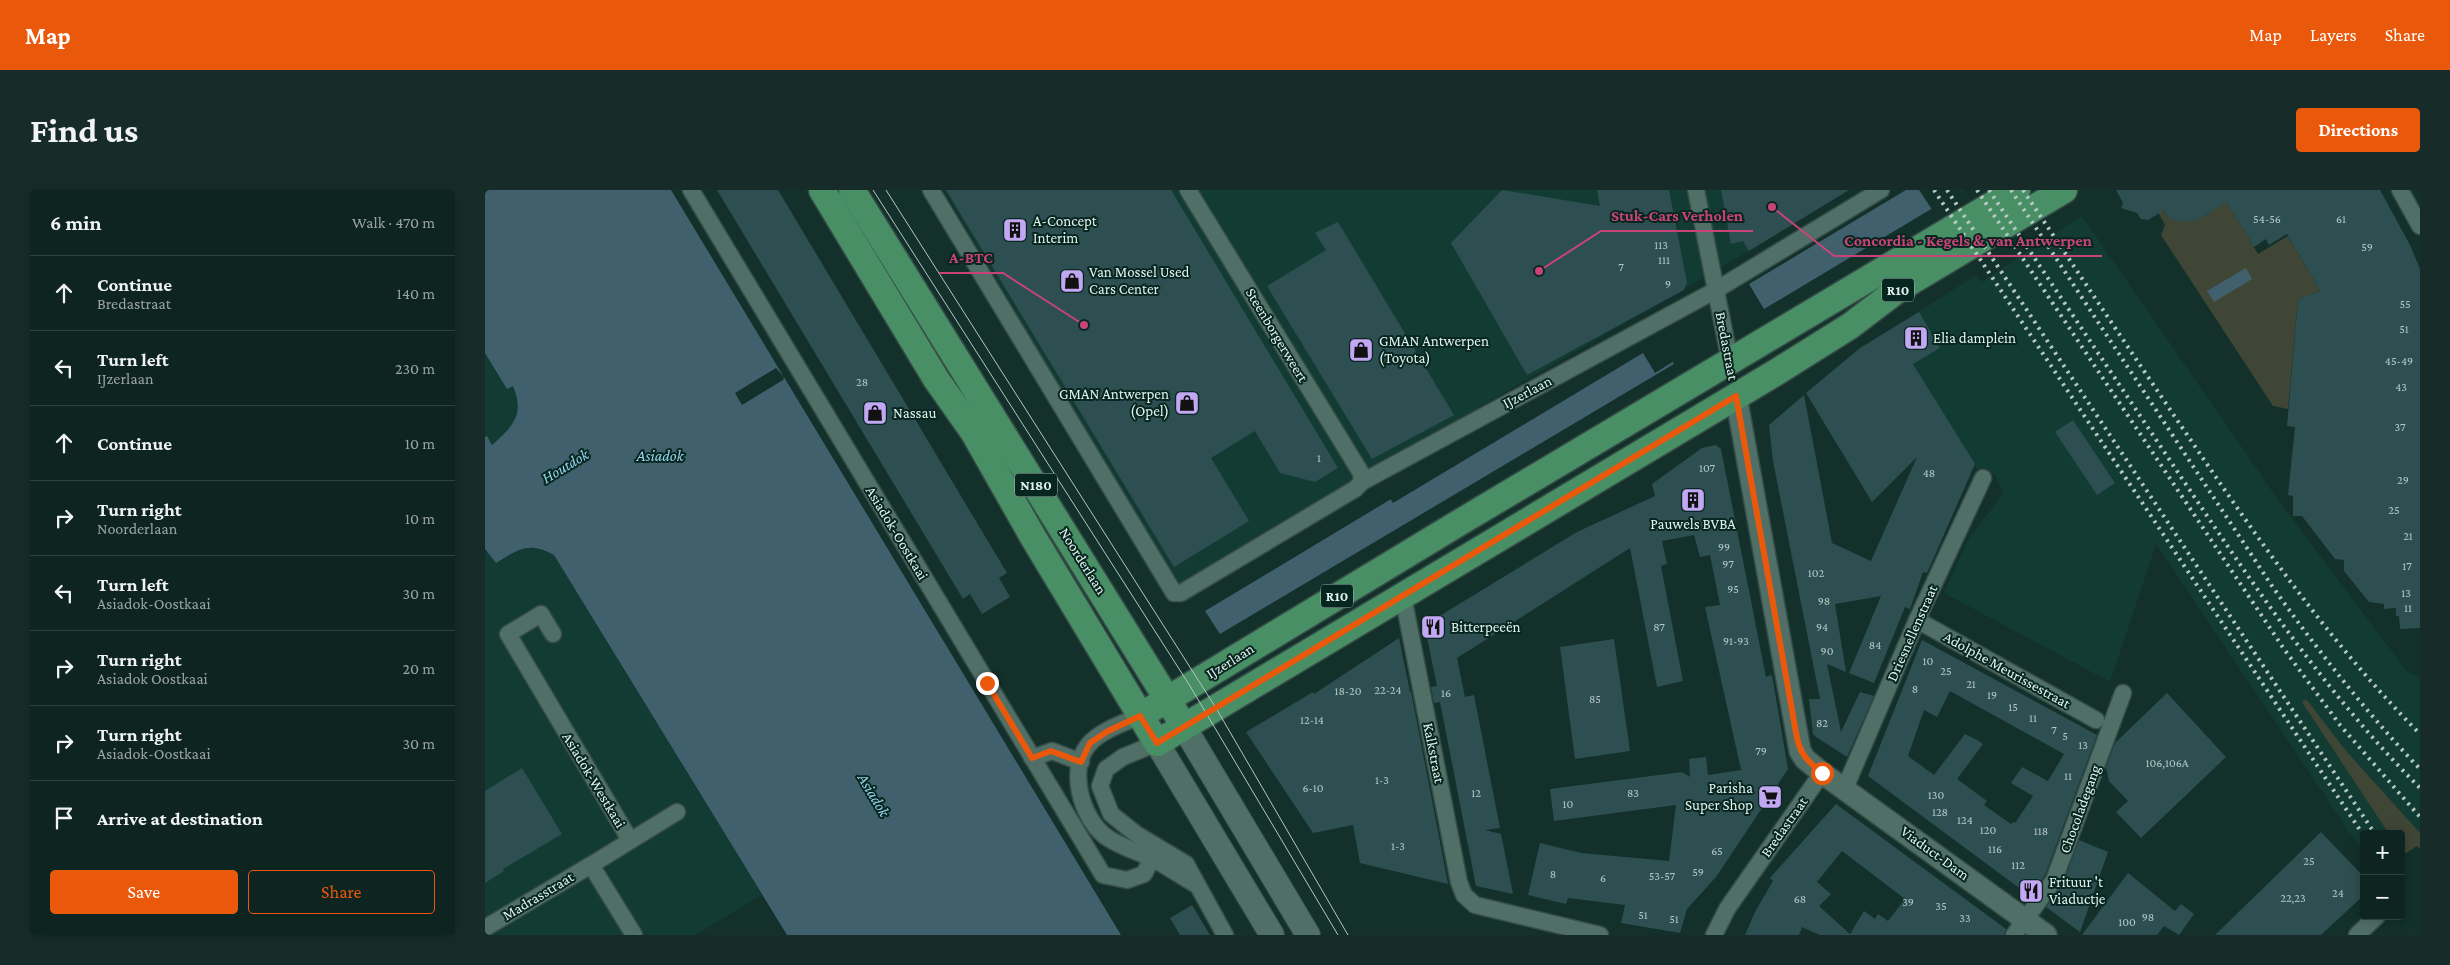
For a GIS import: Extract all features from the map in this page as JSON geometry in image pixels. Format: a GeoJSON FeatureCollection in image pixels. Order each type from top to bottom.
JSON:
{"type":"FeatureCollection","features":[{"type":"Feature","properties":{"kind":"main road","name":"Noorderlaan"},"geometry":{"type":"LineString","coordinates":[[822,190],[936,379],[974,433],[1033,537],[1272,935]]}},
{"type":"Feature","properties":{"kind":"main road","name":"Noorderlaan"},"geometry":{"type":"LineString","coordinates":[[852,190],[1168,699],[1308,935]]}},
{"type":"Feature","properties":{"kind":"main road","name":"R10"},"geometry":{"type":"LineString","coordinates":[[1729,361],[2017,190]]}},
{"type":"Feature","properties":{"kind":"main road","name":"R10"},"geometry":{"type":"LineString","coordinates":[[1157,743],[1405,606],[1850,326],[1900,288],[2064,190]]}},
{"type":"Feature","properties":{"kind":"main road","name":"IJzerlaan"},"geometry":{"type":"LineString","coordinates":[[1168,699],[1729,361]]}},
{"type":"Feature","properties":{"kind":"main road","name":"Bredastraat"},"geometry":{"type":"LineString","coordinates":[[1729,361],[1736,396]]}},
{"type":"Feature","properties":{"kind":"main road","name":"R10"},"geometry":{"type":"LineString","coordinates":[[1140,716],[1168,699]]}},
{"type":"Feature","properties":{"kind":"street","name":"Asiadok-Oostkaai"},"geometry":{"type":"LineString","coordinates":[[691,190],[1103,875],[1127,880],[1145,874],[1153,852]]}},
{"type":"Feature","properties":{"kind":"street","name":"IJzerlaan"},"geometry":{"type":"LineString","coordinates":[[931,190],[1174,593],[1181,593],[1355,489],[1361,482],[1716,290],[1881,190]]}},
{"type":"Feature","properties":{"kind":"street","name":"Steenborgerweert"},"geometry":{"type":"LineString","coordinates":[[1188,190],[1361,473],[1361,482]]}},
{"type":"Feature","properties":{"kind":"street","name":"Bredastraat"},"geometry":{"type":"LineString","coordinates":[[1696,190],[1729,361]]}},
{"type":"Feature","properties":{"kind":"street"},"geometry":{"type":"LineString","coordinates":[[2400,190],[2420,226]]}},
{"type":"Feature","properties":{"kind":"street","name":"Bredastraat"},"geometry":{"type":"LineString","coordinates":[[1714,935],[1727,909],[1822,773],[1805,759],[1800,751],[1797,738],[1736,396]]}},
{"type":"Feature","properties":{"kind":"street","name":"Driesnellenstraat"},"geometry":{"type":"LineString","coordinates":[[1845,788],[1917,620],[1983,478]]}},
{"type":"Feature","properties":{"kind":"street","name":"Kalkstraat"},"geometry":{"type":"LineString","coordinates":[[1405,606],[1459,882],[1464,895],[1475,905],[1599,935]]}},
{"type":"Feature","properties":{"kind":"street","name":"Asiadok-Westkaai"},"geometry":{"type":"LineString","coordinates":[[553,634],[541,614],[508,634],[630,840],[591,865]]}},
{"type":"Feature","properties":{"kind":"street","name":"Adolphe Meurissestraat"},"geometry":{"type":"LineString","coordinates":[[1917,620],[2096,720]]}},
{"type":"Feature","properties":{"kind":"street","name":"Chocoladegang"},"geometry":{"type":"LineString","coordinates":[[2020,927],[2054,880],[2123,693]]}},
{"type":"Feature","properties":{"kind":"street"},"geometry":{"type":"LineString","coordinates":[[1140,716],[1108,731],[1090,743],[1081,762],[1079,789],[1089,815],[1103,835],[1126,849],[1153,852]]}},
{"type":"Feature","properties":{"kind":"street"},"geometry":{"type":"LineString","coordinates":[[1157,743],[1123,757],[1107,769],[1100,786],[1111,814],[1136,834],[1153,852],[1196,884],[1225,935]]}},
{"type":"Feature","properties":{"kind":"street"},"geometry":{"type":"LineString","coordinates":[[1032,758],[1051,751],[1081,762]]}},
{"type":"Feature","properties":{"kind":"street","name":"Viaduct-Dam"},"geometry":{"type":"LineString","coordinates":[[1822,773],[1845,788],[2020,927],[2046,935]]}},
{"type":"Feature","properties":{"kind":"street"},"geometry":{"type":"LineString","coordinates":[[630,840],[677,812]]}},
{"type":"Feature","properties":{"kind":"street"},"geometry":{"type":"LineString","coordinates":[[591,865],[634,935]]}},
{"type":"Feature","properties":{"kind":"street","name":"Madrasstraat"},"geometry":{"type":"LineString","coordinates":[[485,928],[591,865]]}},
{"type":"Feature","properties":{"kind":"street"},"geometry":{"type":"LineString","coordinates":[[2357,935],[2373,920]]}},
{"type":"Feature","properties":{"kind":"shaded area"},"geometry":{"type":"Polygon","coordinates":[[[944,190],[1849,190],[1749,251],[1378,466],[1177,587],[944,190]]]}},
{"type":"Feature","properties":{"kind":"shaded area"},"geometry":{"type":"Polygon","coordinates":[[[2226,200],[2258,254],[2288,236],[2320,291],[2298,299],[2288,409],[2273,406],[2161,235],[2165,225],[2158,212],[2163,208],[2167,216],[2188,222],[2192,220],[2194,222],[2209,213],[2208,210],[2226,200]]]}},
{"type":"Feature","properties":{"kind":"shaded area"},"geometry":{"type":"Polygon","coordinates":[[[2082,216],[2279,501],[2407,671],[2420,678],[2420,849],[2417,846],[2405,854],[2405,830],[2360,830],[2360,848],[2156,544],[2110,682],[1944,593],[1968,540],[2003,494],[1995,475],[1978,471],[1892,329],[1976,275],[1981,282],[2082,216]]]}},
{"type":"Feature","properties":{"kind":"shaded area"},"geometry":{"type":"Polygon","coordinates":[[[485,341],[513,386],[518,398],[519,411],[514,423],[492,445],[487,437],[485,437],[485,341]]]}},
{"type":"Feature","properties":{"kind":"shaded area"},"geometry":{"type":"Polygon","coordinates":[[[532,547],[554,555],[762,895],[695,935],[485,935],[485,549],[496,563],[522,548],[532,547]]]}},
{"type":"Feature","properties":{"kind":"shaded area"},"geometry":{"type":"Polygon","coordinates":[[[2306,699],[2347,752],[2420,833],[2420,849],[2417,846],[2405,854],[2405,830],[2386,830],[2302,702],[2306,699]]]}},
{"type":"Feature","properties":{"kind":"water","name":"Asiadok"},"geometry":{"type":"Polygon","coordinates":[[[485,190],[671,190],[1121,935],[787,935],[554,555],[537,548],[524,548],[496,563],[485,549],[485,437],[487,436],[492,445],[506,432],[515,419],[518,405],[513,386],[507,389],[485,353],[485,190]]]}},
{"type":"Feature","properties":{"kind":"water"},"geometry":{"type":"Polygon","coordinates":[[[1906,190],[1963,190],[1764,309],[1749,284],[1906,190]]]}},
{"type":"Feature","properties":{"kind":"water"},"geometry":{"type":"Polygon","coordinates":[[[2246,268],[2252,279],[2214,302],[2207,291],[2246,268]]]}},
{"type":"Feature","properties":{"kind":"water"},"geometry":{"type":"Polygon","coordinates":[[[1657,339],[1674,364],[1220,634],[1205,611],[1657,339]]]}},
{"type":"Feature","properties":{"kind":"pier"},"geometry":{"type":"Polygon","coordinates":[[[1919,190],[1961,190],[1963,193],[1933,211],[1919,190]]]}},
{"type":"Feature","properties":{"kind":"pier"},"geometry":{"type":"Polygon","coordinates":[[[1656,336],[1674,361],[1655,373],[1643,353],[1393,503],[1390,498],[1656,336]]]}},
{"type":"Feature","properties":{"kind":"pier"},"geometry":{"type":"Polygon","coordinates":[[[776,368],[784,377],[783,380],[742,405],[735,393],[776,368]]]}},
{"type":"Feature","properties":{"kind":"building"},"geometry":{"type":"Polygon","coordinates":[[[717,190],[778,190],[1007,573],[999,578],[1010,597],[982,614],[970,594],[963,599],[717,190]]]}},
{"type":"Feature","properties":{"kind":"building"},"geometry":{"type":"Polygon","coordinates":[[[946,190],[1171,190],[1338,468],[1315,482],[1280,473],[1255,431],[1211,458],[1249,521],[1174,567],[946,190]]]}},
{"type":"Feature","properties":{"kind":"building"},"geometry":{"type":"Polygon","coordinates":[[[1502,190],[1600,206],[1597,190],[1669,190],[1687,283],[1684,290],[1527,375],[1451,243],[1502,190]]]}},
{"type":"Feature","properties":{"kind":"building"},"geometry":{"type":"Polygon","coordinates":[[[1721,190],[1849,190],[1749,251],[1743,241],[1731,244],[1721,190]]]}},
{"type":"Feature","properties":{"kind":"building"},"geometry":{"type":"Polygon","coordinates":[[[2116,190],[2380,190],[2410,245],[2420,269],[2420,628],[2400,629],[2396,608],[2384,609],[2384,604],[2369,602],[2344,571],[2344,560],[2335,559],[2302,516],[2293,516],[2293,496],[2288,495],[2295,427],[2287,426],[2298,299],[2320,291],[2287,234],[2269,245],[2266,239],[2254,247],[2227,202],[2194,222],[2192,220],[2189,222],[2169,219],[2164,210],[2148,220],[2141,219],[2137,213],[2121,208],[2123,203],[2116,190]]]}},
{"type":"Feature","properties":{"kind":"building","name":"GMAN Antwerpen (Toyota)"},"geometry":{"type":"Polygon","coordinates":[[[1338,222],[1454,415],[1372,459],[1267,286],[1326,250],[1315,233],[1338,222]]]}},
{"type":"Feature","properties":{"kind":"building"},"geometry":{"type":"Polygon","coordinates":[[[1919,312],[1940,348],[1913,364],[1975,464],[1927,573],[1923,572],[1910,609],[1905,607],[1874,683],[1849,673],[1881,596],[1835,604],[1846,672],[1827,664],[1841,732],[1860,692],[1874,696],[1847,757],[1813,734],[1809,699],[1820,699],[1773,461],[1769,425],[1804,395],[1832,543],[1871,561],[1917,457],[1872,502],[1806,393],[1860,348],[1919,312]]]}},
{"type":"Feature","properties":{"kind":"building"},"geometry":{"type":"Polygon","coordinates":[[[2073,420],[2115,483],[2097,495],[2055,432],[2073,420]]]}},
{"type":"Feature","properties":{"kind":"building"},"geometry":{"type":"Polygon","coordinates":[[[1716,445],[1721,449],[1766,677],[1772,675],[1788,769],[1716,877],[1687,909],[1680,933],[1621,923],[1625,905],[1568,898],[1566,904],[1528,895],[1540,843],[1581,853],[1669,861],[1676,805],[1554,821],[1550,789],[1682,772],[1690,777],[1689,759],[1706,757],[1708,775],[1741,770],[1705,607],[1720,605],[1710,555],[1700,557],[1694,535],[1662,541],[1667,564],[1661,566],[1683,681],[1657,687],[1630,548],[1457,658],[1465,697],[1474,695],[1500,828],[1485,830],[1501,834],[1513,894],[1476,886],[1440,702],[1434,703],[1431,687],[1437,686],[1425,628],[1428,623],[1577,532],[1655,496],[1652,484],[1702,448],[1716,445]]]}},
{"type":"Feature","properties":{"kind":"building"},"geometry":{"type":"Polygon","coordinates":[[[1399,638],[1448,884],[1360,863],[1353,825],[1313,833],[1246,732],[1313,692],[1314,694],[1399,638]]]}},
{"type":"Feature","properties":{"kind":"building"},"geometry":{"type":"Polygon","coordinates":[[[1614,639],[1630,751],[1575,759],[1560,647],[1614,639]]]}},
{"type":"Feature","properties":{"kind":"building"},"geometry":{"type":"Polygon","coordinates":[[[1922,640],[2097,735],[2045,875],[2030,896],[1868,776],[1922,640]],[[1950,691],[1937,717],[1924,710],[1908,756],[1934,775],[1965,734],[1979,741],[1983,744],[1957,779],[1987,801],[1984,805],[2011,824],[2015,823],[2033,796],[2011,783],[2022,767],[2048,781],[2064,754],[1950,691]]]}},
{"type":"Feature","properties":{"kind":"building"},"geometry":{"type":"Polygon","coordinates":[[[2167,693],[2226,757],[2141,838],[2116,812],[2128,801],[2109,781],[2106,767],[2115,743],[2167,693]]]}},
{"type":"Feature","properties":{"kind":"building"},"geometry":{"type":"Polygon","coordinates":[[[522,768],[562,834],[503,869],[504,871],[485,883],[485,791],[522,768]]]}},
{"type":"Feature","properties":{"kind":"building"},"geometry":{"type":"Polygon","coordinates":[[[1836,804],[2006,929],[2004,935],[1820,935],[1802,927],[1799,935],[1745,935],[1755,912],[1773,881],[1770,878],[1836,804]],[[1842,851],[1817,882],[1831,894],[1819,906],[1850,934],[1864,911],[1875,919],[1878,914],[1888,921],[1905,899],[1842,851]]]}},
{"type":"Feature","properties":{"kind":"building"},"geometry":{"type":"Polygon","coordinates":[[[2321,832],[2360,873],[2360,899],[2321,935],[2215,935],[2321,832]]]}},
{"type":"Feature","properties":{"kind":"building"},"geometry":{"type":"Polygon","coordinates":[[[2079,840],[2108,852],[2080,932],[2046,907],[2063,884],[2079,840]]]}},
{"type":"Feature","properties":{"kind":"building"},"geometry":{"type":"Polygon","coordinates":[[[2128,873],[2175,911],[2181,904],[2194,914],[2179,935],[2164,926],[2157,935],[2082,935],[2128,873]]]}},
{"type":"Feature","properties":{"kind":"building"},"geometry":{"type":"Polygon","coordinates":[[[1192,905],[1210,935],[1180,935],[1170,918],[1192,905]]]}},
{"type":"Feature","properties":{"kind":"tram line"},"geometry":{"type":"LineString","coordinates":[[873,190],[1190,686],[1338,935]]}},
{"type":"Feature","properties":{"kind":"tram line"},"geometry":{"type":"LineString","coordinates":[[886,190],[1216,708],[1348,935]]}},
{"type":"Feature","properties":{"kind":"railway"},"geometry":{"type":"LineString","coordinates":[[1934,190],[2360,830]]}},
{"type":"Feature","properties":{"kind":"railway"},"geometry":{"type":"LineString","coordinates":[[1947,190],[2372,830]]}},
{"type":"Feature","properties":{"kind":"railway"},"geometry":{"type":"LineString","coordinates":[[1977,190],[2284,649],[2340,725],[2420,817]]}},
{"type":"Feature","properties":{"kind":"railway"},"geometry":{"type":"LineString","coordinates":[[1989,190],[2264,599],[2354,716],[2420,788]]}},
{"type":"Feature","properties":{"kind":"railway"},"geometry":{"type":"LineString","coordinates":[[2011,190],[2272,586],[2343,680],[2420,769]]}},
{"type":"Feature","properties":{"kind":"railway"},"geometry":{"type":"LineString","coordinates":[[2023,190],[2192,442],[2299,593],[2357,666],[2420,734]]}},
{"type":"Feature","properties":{"kind":"place","name":"Concordia - Kegels & van Antwerpen"},"geometry":{"type":"Point","coordinates":[1772,207]}},
{"type":"Feature","properties":{"kind":"place","name":"A-Concept Interim"},"geometry":{"type":"Point","coordinates":[1015,230]}},
{"type":"Feature","properties":{"kind":"place","name":"Stuk-Cars Verholen"},"geometry":{"type":"Point","coordinates":[1539,271]}},
{"type":"Feature","properties":{"kind":"place","name":"Van Mossel Used Cars Center"},"geometry":{"type":"Point","coordinates":[1072,281]}},
{"type":"Feature","properties":{"kind":"place","name":"A-BTC"},"geometry":{"type":"Point","coordinates":[1084,325]}},
{"type":"Feature","properties":{"kind":"place","name":"Elia damplein"},"geometry":{"type":"Point","coordinates":[1916,338]}},
{"type":"Feature","properties":{"kind":"place","name":"GMAN Antwerpen (Toyota)"},"geometry":{"type":"Point","coordinates":[1361,350]}},
{"type":"Feature","properties":{"kind":"place","name":"GMAN Antwerpen (Opel)"},"geometry":{"type":"Point","coordinates":[1187,403]}},
{"type":"Feature","properties":{"kind":"place","name":"Nassau"},"geometry":{"type":"Point","coordinates":[875,413]}},
{"type":"Feature","properties":{"kind":"place","name":"Pauwels BVBA"},"geometry":{"type":"Point","coordinates":[1693,500]}},
{"type":"Feature","properties":{"kind":"place","name":"Bitterpeeën"},"geometry":{"type":"Point","coordinates":[1433,627]}},
{"type":"Feature","properties":{"kind":"place","name":"Parisha Super Shop"},"geometry":{"type":"Point","coordinates":[1770,797]}},
{"type":"Feature","properties":{"kind":"place","name":"Frituur 't Viaductje"},"geometry":{"type":"Point","coordinates":[2031,891]}},
{"type":"Feature","properties":{"kind":"route"},"geometry":{"type":"LineString","coordinates":[[987,683],[1032,758],[1051,751],[1081,762],[1090,743],[1108,731],[1140,716],[1157,743],[1736,396],[1797,738],[1800,751],[1805,759],[1822,773]]}},
{"type":"Feature","properties":{"kind":"water label","name":"Houtdok"},"geometry":{"type":"Point","coordinates":[565,466]}}]}
